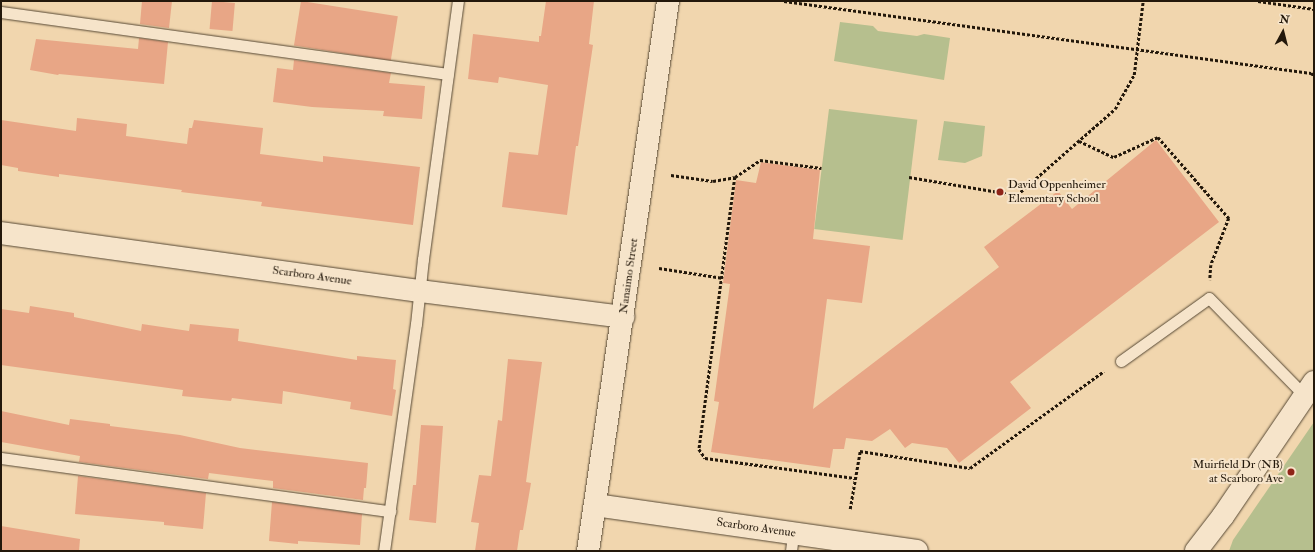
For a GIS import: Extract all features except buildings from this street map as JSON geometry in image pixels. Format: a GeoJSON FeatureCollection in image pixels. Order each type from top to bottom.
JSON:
{"type":"FeatureCollection","features":[{"type":"Feature","properties":{"kind":"street","name":"Nanaimo Street"},"geometry":{"type":"LineString","coordinates":[[588,551],[606,416],[623,317],[668,1]]}},
{"type":"Feature","properties":{"kind":"street","name":"Scarboro Avenue"},"geometry":{"type":"LineString","coordinates":[[1,233],[420,291],[623,317]]}},
{"type":"Feature","properties":{"kind":"street"},"geometry":{"type":"LineString","coordinates":[[1196,551],[1223,516],[1309,389]]}},
{"type":"Feature","properties":{"kind":"street","name":"Scarboro Avenue"},"geometry":{"type":"LineString","coordinates":[[595,505],[792,542],[917,551]]}},
{"type":"Feature","properties":{"kind":"lane"},"geometry":{"type":"LineString","coordinates":[[384,551],[458,1]]}},
{"type":"Feature","properties":{"kind":"lane"},"geometry":{"type":"LineString","coordinates":[[1,12],[448,74]]}},
{"type":"Feature","properties":{"kind":"lane"},"geometry":{"type":"LineString","coordinates":[[1121,361],[1209,298],[1309,389]]}},
{"type":"Feature","properties":{"kind":"lane"},"geometry":{"type":"LineString","coordinates":[[1,458],[390,511]]}},
{"type":"Feature","properties":{"kind":"path"},"geometry":{"type":"LineString","coordinates":[[784,1],[1314,75]]}},
{"type":"Feature","properties":{"kind":"path"},"geometry":{"type":"LineString","coordinates":[[909,178],[1017,195],[1116,108],[1134,75],[1143,1]]}},
{"type":"Feature","properties":{"kind":"path"},"geometry":{"type":"LineString","coordinates":[[1258,1],[1314,9]]}},
{"type":"Feature","properties":{"kind":"path"},"geometry":{"type":"LineString","coordinates":[[1079,141],[1114,157],[1158,137],[1229,218],[1211,264],[1209,298]]}},
{"type":"Feature","properties":{"kind":"path"},"geometry":{"type":"LineString","coordinates":[[671,175],[713,181],[736,177],[760,160],[821,168]]}},
{"type":"Feature","properties":{"kind":"path"},"geometry":{"type":"LineString","coordinates":[[736,177],[699,449],[704,458],[855,478]]}},
{"type":"Feature","properties":{"kind":"path"},"geometry":{"type":"LineString","coordinates":[[659,268],[722,278]]}},
{"type":"Feature","properties":{"kind":"path"},"geometry":{"type":"LineString","coordinates":[[850,509],[860,451],[970,468],[1104,371],[1121,361]]}},
{"type":"Feature","properties":{"kind":"green space"},"geometry":{"type":"Polygon","coordinates":[[[840,22],[873,26],[878,31],[917,36],[924,34],[950,38],[944,80],[834,61],[840,22]]]}},
{"type":"Feature","properties":{"kind":"green space"},"geometry":{"type":"Polygon","coordinates":[[[829,109],[917,120],[903,240],[814,229],[829,109]]]}},
{"type":"Feature","properties":{"kind":"green space"},"geometry":{"type":"Polygon","coordinates":[[[944,121],[985,126],[982,156],[965,163],[938,160],[944,121]]]}},
{"type":"Feature","properties":{"kind":"green space"},"geometry":{"type":"Polygon","coordinates":[[[1314,422],[1314,551],[1229,551],[1233,540],[1314,422]]]}},
{"type":"Feature","properties":{"kind":"place","name":"David Oppenheimer Elementary School"},"geometry":{"type":"Point","coordinates":[1000,192]}},
{"type":"Feature","properties":{"kind":"place","name":"Muirfield Dr (NB) at Scarboro Ave"},"geometry":{"type":"Point","coordinates":[1291,472]}}]}
